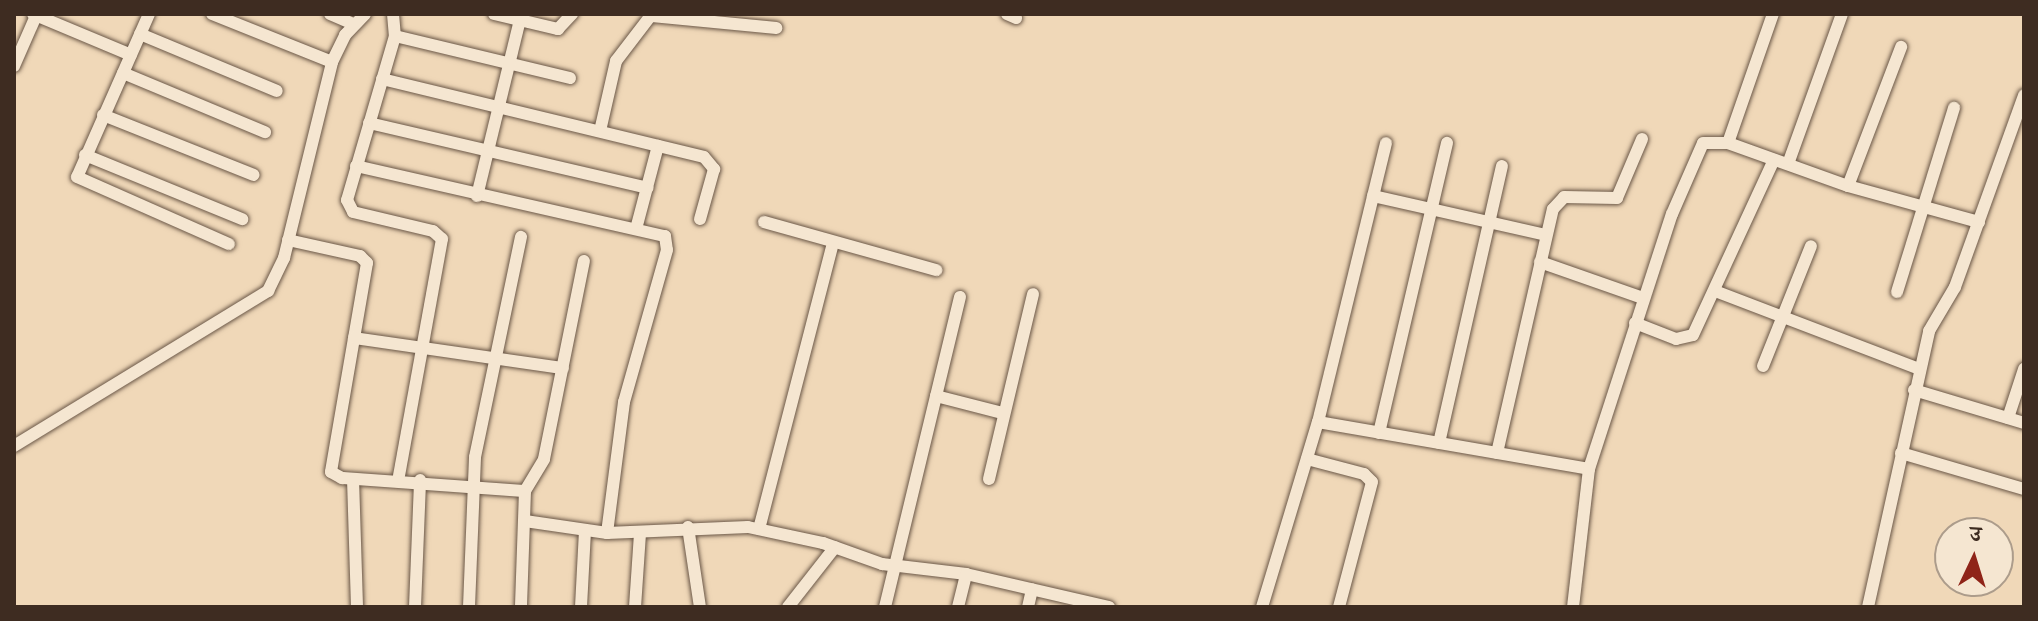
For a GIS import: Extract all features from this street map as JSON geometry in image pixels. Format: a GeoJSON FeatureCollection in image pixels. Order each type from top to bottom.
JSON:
{"type":"FeatureCollection","features":[{"type":"Feature","properties":{"kind":"street"},"geometry":{"type":"LineString","coordinates":[[149,14],[85,155],[79,181],[229,244]]}},
{"type":"Feature","properties":{"kind":"street"},"geometry":{"type":"LineString","coordinates":[[212,14],[332,62]]}},
{"type":"Feature","properties":{"kind":"street"},"geometry":{"type":"LineString","coordinates":[[330,14],[354,24]]}},
{"type":"Feature","properties":{"kind":"street"},"geometry":{"type":"LineString","coordinates":[[14,446],[258,299],[277,277],[332,62],[354,24],[365,14]]}},
{"type":"Feature","properties":{"kind":"street"},"geometry":{"type":"LineString","coordinates":[[393,14],[395,36],[347,200],[353,212],[441,234],[398,480]]}},
{"type":"Feature","properties":{"kind":"street"},"geometry":{"type":"LineString","coordinates":[[494,14],[558,29],[572,14]]}},
{"type":"Feature","properties":{"kind":"street"},"geometry":{"type":"LineString","coordinates":[[1728,143],[1773,14]]}},
{"type":"Feature","properties":{"kind":"street"},"geometry":{"type":"LineString","coordinates":[[1788,164],[1842,14]]}},
{"type":"Feature","properties":{"kind":"street"},"geometry":{"type":"LineString","coordinates":[[14,66],[34,15],[59,19],[131,55]]}},
{"type":"Feature","properties":{"kind":"street"},"geometry":{"type":"LineString","coordinates":[[600,131],[616,61],[652,15],[776,28]]}},
{"type":"Feature","properties":{"kind":"street"},"geometry":{"type":"LineString","coordinates":[[477,196],[520,20]]}},
{"type":"Feature","properties":{"kind":"street"},"geometry":{"type":"LineString","coordinates":[[140,34],[277,91]]}},
{"type":"Feature","properties":{"kind":"street"},"geometry":{"type":"LineString","coordinates":[[395,36],[570,78]]}},
{"type":"Feature","properties":{"kind":"street"},"geometry":{"type":"LineString","coordinates":[[1848,186],[1901,47]]}},
{"type":"Feature","properties":{"kind":"street"},"geometry":{"type":"LineString","coordinates":[[123,73],[265,132]]}},
{"type":"Feature","properties":{"kind":"street"},"geometry":{"type":"LineString","coordinates":[[382,79],[600,131],[712,164],[700,219]]}},
{"type":"Feature","properties":{"kind":"street"},"geometry":{"type":"LineString","coordinates":[[1868,607],[1929,331],[1950,298],[2024,95]]}},
{"type":"Feature","properties":{"kind":"street"},"geometry":{"type":"LineString","coordinates":[[1897,292],[1954,108]]}},
{"type":"Feature","properties":{"kind":"street"},"geometry":{"type":"LineString","coordinates":[[103,115],[254,175]]}},
{"type":"Feature","properties":{"kind":"street"},"geometry":{"type":"LineString","coordinates":[[369,123],[648,188]]}},
{"type":"Feature","properties":{"kind":"street"},"geometry":{"type":"LineString","coordinates":[[1497,453],[1553,209],[1564,197],[1617,198],[1642,139]]}},
{"type":"Feature","properties":{"kind":"street"},"geometry":{"type":"LineString","coordinates":[[1573,607],[1589,469],[1643,298],[1697,151],[1712,141],[1728,143],[1848,186],[1979,222]]}},
{"type":"Feature","properties":{"kind":"street"},"geometry":{"type":"LineString","coordinates":[[1262,607],[1318,422],[1386,143]]}},
{"type":"Feature","properties":{"kind":"street"},"geometry":{"type":"LineString","coordinates":[[1379,433],[1447,143]]}},
{"type":"Feature","properties":{"kind":"street"},"geometry":{"type":"LineString","coordinates":[[636,229],[658,146]]}},
{"type":"Feature","properties":{"kind":"street"},"geometry":{"type":"LineString","coordinates":[[85,155],[242,219]]}},
{"type":"Feature","properties":{"kind":"street"},"geometry":{"type":"LineString","coordinates":[[1635,323],[1685,339],[1699,327],[1774,160]]}},
{"type":"Feature","properties":{"kind":"street"},"geometry":{"type":"LineString","coordinates":[[356,166],[477,196],[665,236],[667,250],[624,402],[607,533]]}},
{"type":"Feature","properties":{"kind":"street"},"geometry":{"type":"LineString","coordinates":[[1439,443],[1502,166]]}},
{"type":"Feature","properties":{"kind":"street"},"geometry":{"type":"LineString","coordinates":[[1373,196],[1546,235]]}},
{"type":"Feature","properties":{"kind":"street"},"geometry":{"type":"LineString","coordinates":[[764,222],[936,270]]}},
{"type":"Feature","properties":{"kind":"street"},"geometry":{"type":"LineString","coordinates":[[469,607],[472,484],[521,237]]}},
{"type":"Feature","properties":{"kind":"street"},"geometry":{"type":"LineString","coordinates":[[288,240],[365,259],[354,338],[330,464],[336,476],[472,484],[525,491]]}},
{"type":"Feature","properties":{"kind":"street"},"geometry":{"type":"LineString","coordinates":[[759,529],[833,243]]}},
{"type":"Feature","properties":{"kind":"street"},"geometry":{"type":"LineString","coordinates":[[1763,366],[1811,246]]}},
{"type":"Feature","properties":{"kind":"street"},"geometry":{"type":"LineString","coordinates":[[521,607],[525,491],[544,459],[584,261]]}},
{"type":"Feature","properties":{"kind":"street"},"geometry":{"type":"LineString","coordinates":[[1540,262],[1643,298]]}},
{"type":"Feature","properties":{"kind":"street"},"geometry":{"type":"LineString","coordinates":[[1715,291],[1919,369]]}},
{"type":"Feature","properties":{"kind":"street"},"geometry":{"type":"LineString","coordinates":[[989,479],[1002,413],[1033,294]]}},
{"type":"Feature","properties":{"kind":"street"},"geometry":{"type":"LineString","coordinates":[[885,606],[960,297]]}},
{"type":"Feature","properties":{"kind":"street"},"geometry":{"type":"LineString","coordinates":[[354,338],[563,368]]}},
{"type":"Feature","properties":{"kind":"street"},"geometry":{"type":"LineString","coordinates":[[2008,418],[2024,369]]}},
{"type":"Feature","properties":{"kind":"street"},"geometry":{"type":"LineString","coordinates":[[1914,390],[2024,423]]}},
{"type":"Feature","properties":{"kind":"street"},"geometry":{"type":"LineString","coordinates":[[936,396],[1002,413]]}},
{"type":"Feature","properties":{"kind":"street"},"geometry":{"type":"LineString","coordinates":[[1318,422],[1589,469]]}},
{"type":"Feature","properties":{"kind":"street"},"geometry":{"type":"LineString","coordinates":[[1901,453],[2024,489]]}},
{"type":"Feature","properties":{"kind":"street"},"geometry":{"type":"LineString","coordinates":[[1307,459],[1364,474],[1372,482],[1339,607]]}},
{"type":"Feature","properties":{"kind":"street"},"geometry":{"type":"LineString","coordinates":[[353,479],[357,607]]}},
{"type":"Feature","properties":{"kind":"street"},"geometry":{"type":"LineString","coordinates":[[415,607],[420,480]]}},
{"type":"Feature","properties":{"kind":"street"},"geometry":{"type":"LineString","coordinates":[[525,521],[607,533],[640,533],[688,527],[759,529],[841,549],[869,560],[966,574],[1105,607]]}},
{"type":"Feature","properties":{"kind":"street"},"geometry":{"type":"LineString","coordinates":[[688,527],[702,607]]}},
{"type":"Feature","properties":{"kind":"street"},"geometry":{"type":"LineString","coordinates":[[581,607],[585,531]]}},
{"type":"Feature","properties":{"kind":"street"},"geometry":{"type":"LineString","coordinates":[[635,607],[640,533]]}},
{"type":"Feature","properties":{"kind":"street"},"geometry":{"type":"LineString","coordinates":[[788,607],[841,549]]}},
{"type":"Feature","properties":{"kind":"street"},"geometry":{"type":"LineString","coordinates":[[958,607],[966,574]]}},
{"type":"Feature","properties":{"kind":"street"},"geometry":{"type":"LineString","coordinates":[[1028,607],[1032,589]]}}]}
